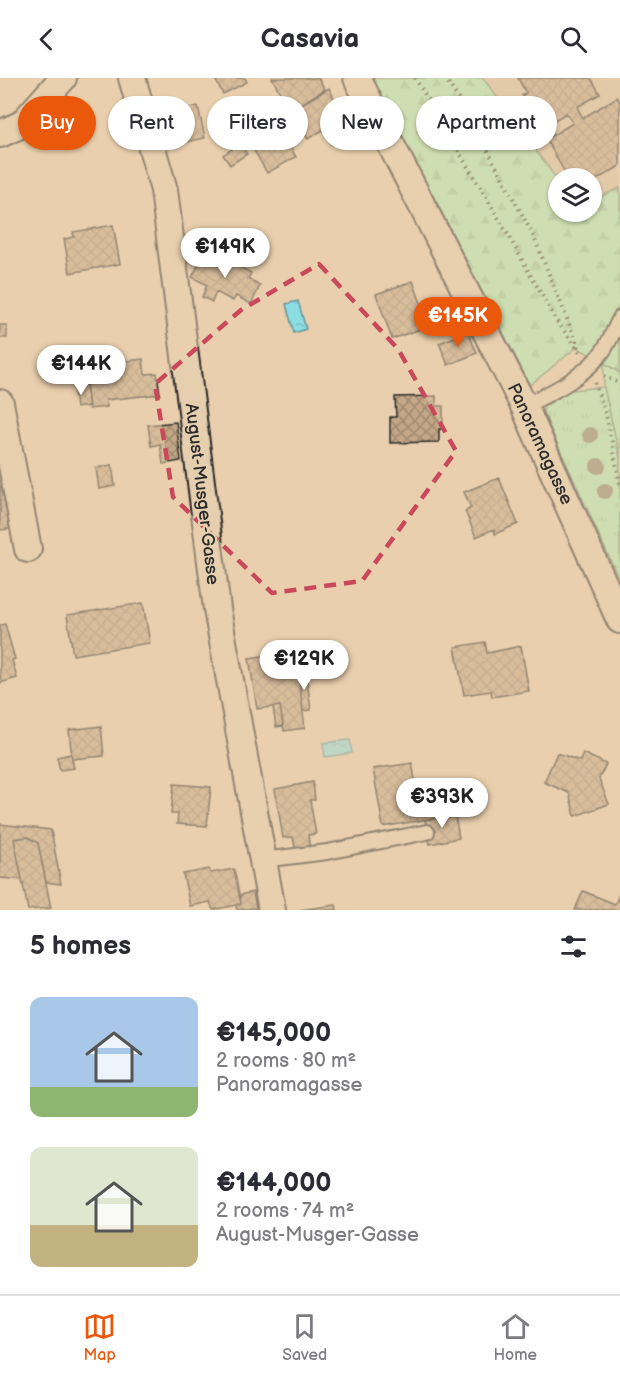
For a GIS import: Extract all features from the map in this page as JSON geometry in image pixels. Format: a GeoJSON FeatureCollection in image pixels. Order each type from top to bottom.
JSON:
{"type":"FeatureCollection","features":[{"type":"Feature","properties":{"kind":"street"},"geometry":{"type":"LineString","coordinates":[[0,134],[22,124],[63,78]]}},
{"type":"Feature","properties":{"kind":"street","name":"August-Musger-Gasse"},"geometry":{"type":"LineString","coordinates":[[132,78],[164,190],[217,609],[272,910]]}},
{"type":"Feature","properties":{"kind":"street","name":"Panoramagasse"},"geometry":{"type":"LineString","coordinates":[[357,78],[524,406],[620,620]]}},
{"type":"Feature","properties":{"kind":"street"},"geometry":{"type":"LineString","coordinates":[[0,403],[28,549]]}},
{"type":"Feature","properties":{"kind":"lane"},"geometry":{"type":"LineString","coordinates":[[524,406],[588,367],[604,349],[620,318]]}},
{"type":"Feature","properties":{"kind":"lane"},"geometry":{"type":"LineString","coordinates":[[263,860],[327,852],[426,832]]}},
{"type":"Feature","properties":{"kind":"path"},"geometry":{"type":"LineString","coordinates":[[415,78],[556,320],[580,352]]}},
{"type":"Feature","properties":{"kind":"path"},"geometry":{"type":"LineString","coordinates":[[445,78],[468,114],[534,237],[588,367],[608,422],[620,484]]}},
{"type":"Feature","properties":{"kind":"highlighted area"},"geometry":{"type":"Polygon","coordinates":[[[319,264],[398,349],[456,451],[362,581],[272,593],[173,497],[155,384],[241,310],[319,264]]]}},
{"type":"Feature","properties":{"kind":"shaded area"},"geometry":{"type":"Polygon","coordinates":[[[483,78],[620,78],[620,188],[602,196],[602,168],[549,168],[535,150],[557,150],[557,96],[496,96],[483,78]]]}},
{"type":"Feature","properties":{"kind":"green space"},"geometry":{"type":"Polygon","coordinates":[[[373,78],[483,78],[496,96],[416,96],[416,150],[535,150],[549,168],[548,222],[602,222],[602,196],[620,188],[620,373],[577,347],[530,385],[404,139],[404,96],[382,96],[373,78]]]}},
{"type":"Feature","properties":{"kind":"green space"},"geometry":{"type":"Polygon","coordinates":[[[604,363],[620,373],[620,457],[604,387],[604,363]]]}},
{"type":"Feature","properties":{"kind":"green space"},"geometry":{"type":"Polygon","coordinates":[[[604,387],[620,457],[620,581],[543,412],[544,407],[571,390],[604,387]]]}},
{"type":"Feature","properties":{"kind":"water"},"geometry":{"type":"Polygon","coordinates":[[[298,301],[306,329],[294,333],[286,304],[298,301]]]}},
{"type":"Feature","properties":{"kind":"water"},"geometry":{"type":"Polygon","coordinates":[[[350,740],[352,753],[325,757],[323,743],[350,740]]]}},
{"type":"Feature","properties":{"kind":"building"},"geometry":{"type":"Polygon","coordinates":[[[222,78],[245,78],[247,82],[223,94],[216,81],[222,78]]]}},
{"type":"Feature","properties":{"kind":"building"},"geometry":{"type":"Polygon","coordinates":[[[272,78],[318,78],[325,89],[308,100],[308,96],[282,96],[272,78]]]}},
{"type":"Feature","properties":{"kind":"building"},"geometry":{"type":"Polygon","coordinates":[[[518,78],[591,78],[600,94],[577,107],[583,118],[617,97],[620,102],[620,166],[602,177],[602,168],[562,168],[552,150],[557,150],[557,132],[573,123],[566,113],[557,119],[557,96],[523,96],[526,93],[518,78]]]}},
{"type":"Feature","properties":{"kind":"building"},"geometry":{"type":"Polygon","coordinates":[[[329,88],[333,96],[320,96],[320,132],[308,139],[308,100],[329,88]]]}},
{"type":"Feature","properties":{"kind":"building"},"geometry":{"type":"Polygon","coordinates":[[[198,106],[205,138],[195,140],[195,107],[198,106]]]}},
{"type":"Feature","properties":{"kind":"building"},"geometry":{"type":"Polygon","coordinates":[[[230,150],[244,150],[247,154],[230,165],[223,155],[230,150]]]}},
{"type":"Feature","properties":{"kind":"building"},"geometry":{"type":"Polygon","coordinates":[[[254,150],[292,150],[296,157],[267,173],[254,150]]]}},
{"type":"Feature","properties":{"kind":"building"},"geometry":{"type":"Polygon","coordinates":[[[113,225],[120,264],[70,273],[64,239],[74,237],[73,232],[113,225]]]}},
{"type":"Feature","properties":{"kind":"building"},"geometry":{"type":"Polygon","coordinates":[[[207,250],[251,273],[248,279],[260,286],[251,304],[236,296],[233,301],[216,292],[212,302],[202,297],[207,285],[192,277],[207,250]]]}},
{"type":"Feature","properties":{"kind":"building"},"geometry":{"type":"Polygon","coordinates":[[[413,281],[429,326],[392,339],[376,294],[413,281]]]}},
{"type":"Feature","properties":{"kind":"building"},"geometry":{"type":"Polygon","coordinates":[[[0,325],[7,325],[7,338],[0,338],[0,325]]]}},
{"type":"Feature","properties":{"kind":"building"},"geometry":{"type":"Polygon","coordinates":[[[468,332],[477,353],[448,365],[439,343],[468,332]]]}},
{"type":"Feature","properties":{"kind":"building"},"geometry":{"type":"Polygon","coordinates":[[[143,359],[145,374],[157,373],[160,394],[106,400],[107,407],[89,409],[86,384],[93,383],[91,365],[143,359]]]}},
{"type":"Feature","properties":{"kind":"building"},"geometry":{"type":"Polygon","coordinates":[[[86,384],[89,406],[76,408],[73,385],[86,384]]]}},
{"type":"Feature","properties":{"kind":"building"},"geometry":{"type":"Polygon","coordinates":[[[436,396],[436,406],[443,406],[443,429],[439,429],[439,442],[390,443],[390,417],[396,417],[395,397],[436,396]]]}},
{"type":"Feature","properties":{"kind":"building"},"geometry":{"type":"Polygon","coordinates":[[[176,422],[181,461],[163,464],[160,444],[151,446],[148,425],[176,422]]]}},
{"type":"Feature","properties":{"kind":"building"},"geometry":{"type":"Polygon","coordinates":[[[112,465],[115,486],[99,489],[96,468],[112,465]]]}},
{"type":"Feature","properties":{"kind":"building"},"geometry":{"type":"Polygon","coordinates":[[[499,478],[518,524],[495,534],[494,529],[476,537],[465,511],[471,508],[464,492],[499,478]]]}},
{"type":"Feature","properties":{"kind":"building"},"geometry":{"type":"Polygon","coordinates":[[[0,486],[5,486],[10,529],[0,530],[0,486]]]}},
{"type":"Feature","properties":{"kind":"building"},"geometry":{"type":"Polygon","coordinates":[[[143,603],[150,643],[73,655],[67,615],[143,603]]]}},
{"type":"Feature","properties":{"kind":"building"},"geometry":{"type":"Polygon","coordinates":[[[5,624],[15,659],[12,660],[17,678],[0,683],[0,625],[5,624]]]}},
{"type":"Feature","properties":{"kind":"building"},"geometry":{"type":"Polygon","coordinates":[[[485,642],[487,653],[521,646],[529,691],[492,697],[491,691],[464,695],[455,647],[485,642]]]}},
{"type":"Feature","properties":{"kind":"building"},"geometry":{"type":"Polygon","coordinates":[[[269,655],[272,676],[298,673],[305,728],[284,731],[280,706],[257,709],[249,658],[269,655]]]}},
{"type":"Feature","properties":{"kind":"building"},"geometry":{"type":"Polygon","coordinates":[[[306,672],[311,710],[303,711],[298,673],[306,672]]]}},
{"type":"Feature","properties":{"kind":"building"},"geometry":{"type":"Polygon","coordinates":[[[280,706],[283,726],[276,727],[273,707],[280,706]]]}},
{"type":"Feature","properties":{"kind":"building"},"geometry":{"type":"Polygon","coordinates":[[[101,726],[104,756],[72,759],[69,730],[101,726]]]}},
{"type":"Feature","properties":{"kind":"building"},"geometry":{"type":"Polygon","coordinates":[[[557,753],[580,761],[583,753],[606,764],[599,779],[609,804],[575,816],[569,793],[544,782],[557,753]]]}},
{"type":"Feature","properties":{"kind":"building"},"geometry":{"type":"Polygon","coordinates":[[[71,754],[74,768],[60,770],[57,757],[71,754]]]}},
{"type":"Feature","properties":{"kind":"building"},"geometry":{"type":"Polygon","coordinates":[[[412,763],[416,785],[435,782],[442,817],[383,827],[373,769],[412,763]]]}},
{"type":"Feature","properties":{"kind":"building"},"geometry":{"type":"Polygon","coordinates":[[[313,782],[315,800],[310,800],[316,834],[308,835],[310,850],[296,853],[293,837],[283,838],[275,789],[313,782]]]}},
{"type":"Feature","properties":{"kind":"building"},"geometry":{"type":"Polygon","coordinates":[[[174,784],[211,787],[207,826],[177,824],[178,814],[171,814],[174,784]]]}},
{"type":"Feature","properties":{"kind":"building"},"geometry":{"type":"Polygon","coordinates":[[[455,815],[459,838],[430,844],[425,820],[455,815]]]}},
{"type":"Feature","properties":{"kind":"building"},"geometry":{"type":"Polygon","coordinates":[[[0,824],[51,830],[61,884],[46,882],[38,843],[28,837],[14,839],[22,880],[0,878],[0,824]]]}},
{"type":"Feature","properties":{"kind":"building"},"geometry":{"type":"Polygon","coordinates":[[[28,837],[38,843],[51,908],[28,910],[14,839],[28,837]]]}},
{"type":"Feature","properties":{"kind":"building"},"geometry":{"type":"Polygon","coordinates":[[[209,869],[211,873],[234,869],[241,904],[213,910],[210,902],[190,906],[183,874],[209,869]]]}},
{"type":"Feature","properties":{"kind":"building"},"geometry":{"type":"Polygon","coordinates":[[[583,891],[615,904],[620,892],[620,910],[575,910],[583,891]]]}},
{"type":"Feature","properties":{"kind":"building"},"geometry":{"type":"Polygon","coordinates":[[[253,892],[256,908],[237,910],[236,905],[241,904],[240,895],[253,892]]]}},
{"type":"Feature","properties":{"kind":"building"},"geometry":{"type":"Polygon","coordinates":[[[336,905],[337,910],[299,910],[336,905]]]}}]}
